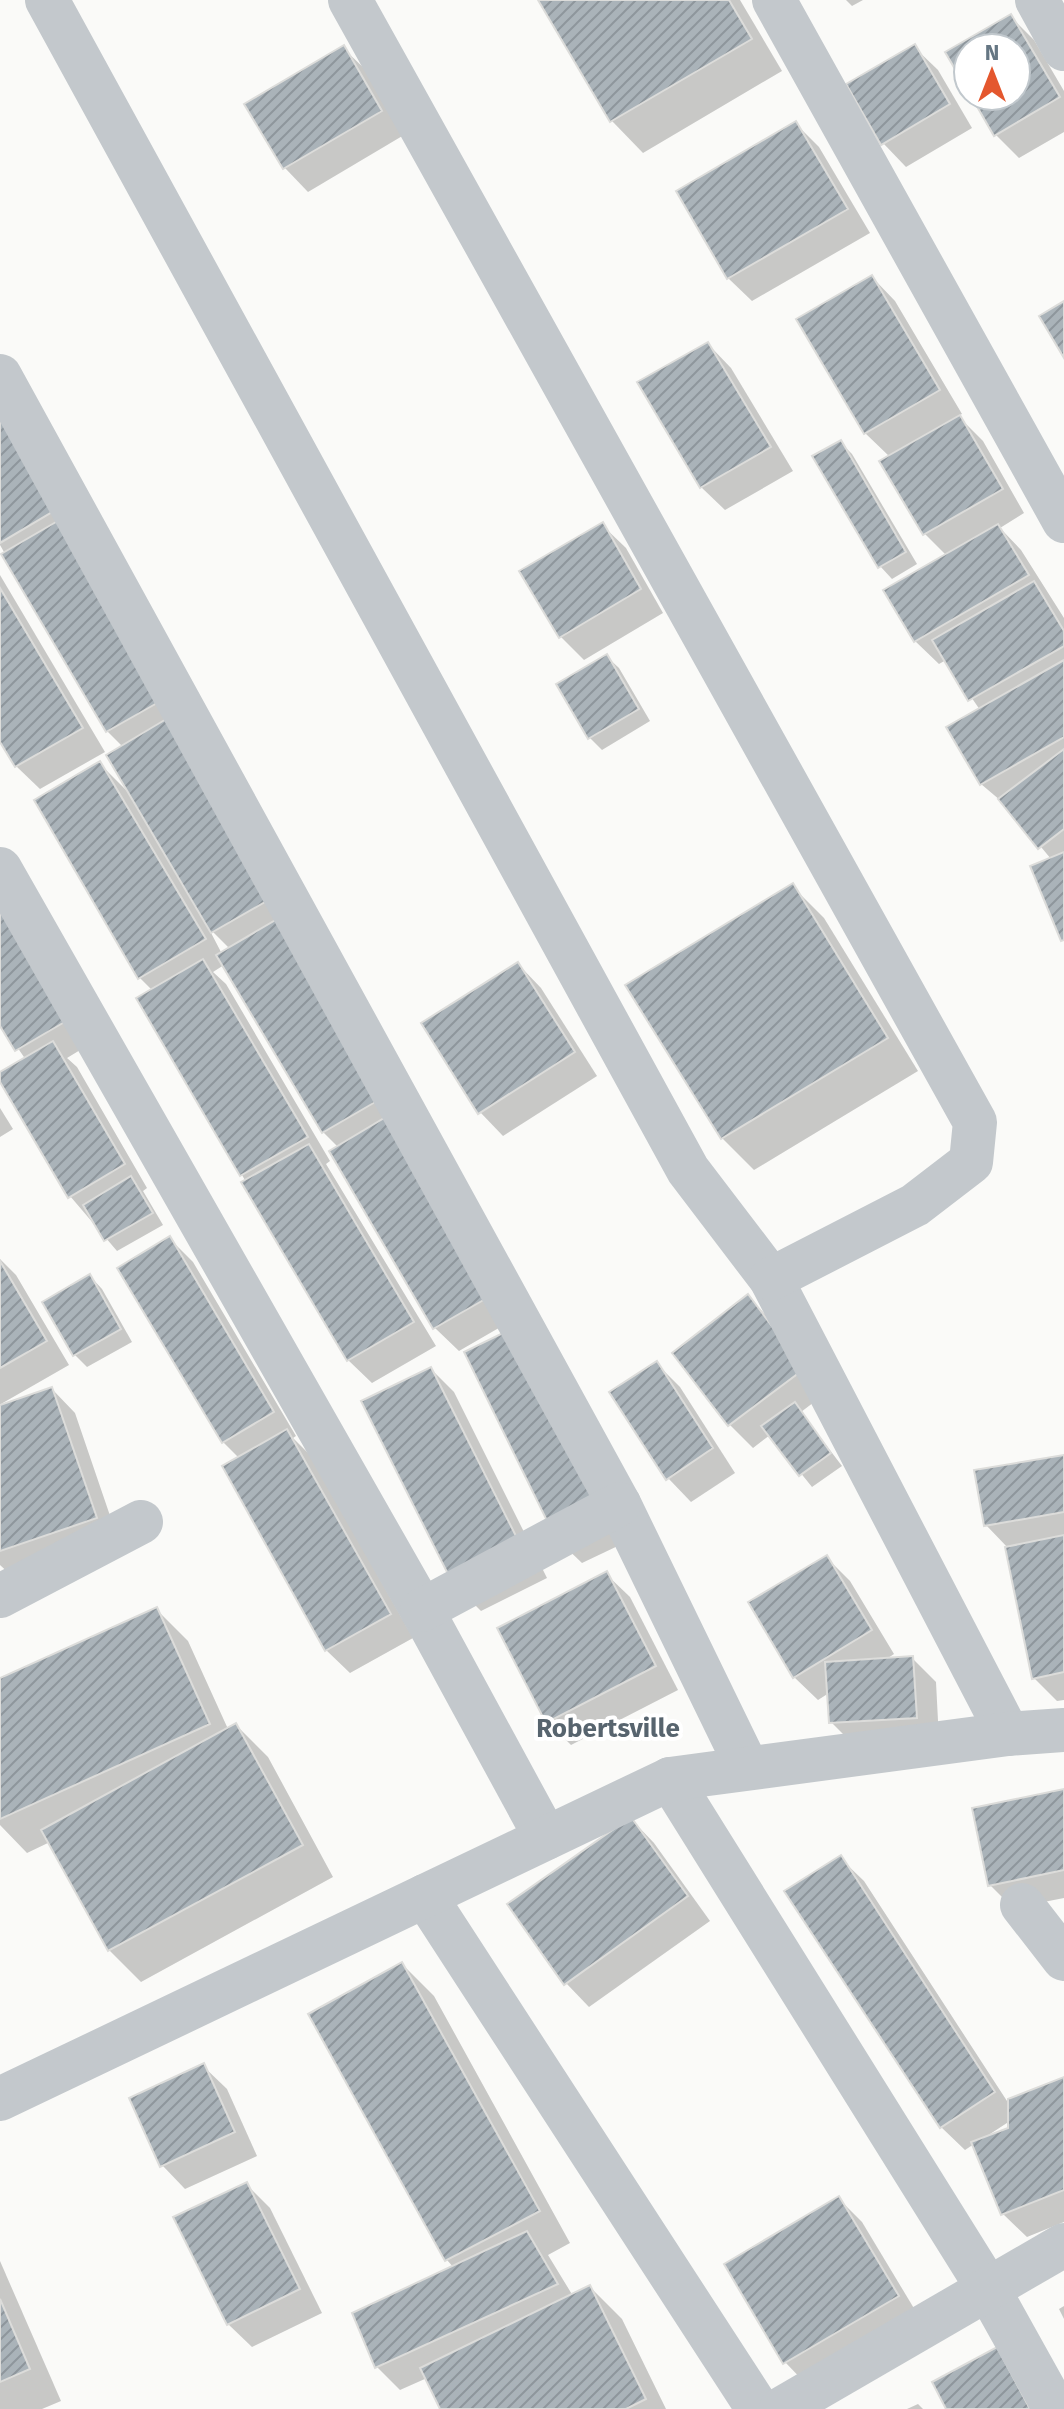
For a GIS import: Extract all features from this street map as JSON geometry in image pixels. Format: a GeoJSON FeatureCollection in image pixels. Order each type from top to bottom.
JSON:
{"type":"FeatureCollection","features":[{"type":"Feature","properties":{"kind":"street"},"geometry":{"type":"LineString","coordinates":[[47,0],[688,1170],[771,1279],[1008,1734]]}},
{"type":"Feature","properties":{"kind":"street"},"geometry":{"type":"LineString","coordinates":[[350,0],[975,1122],[971,1162],[915,1205],[771,1279]]}},
{"type":"Feature","properties":{"kind":"street"},"geometry":{"type":"LineString","coordinates":[[774,0],[1064,521]]}},
{"type":"Feature","properties":{"kind":"street"},"geometry":{"type":"LineString","coordinates":[[1037,0],[1064,49]]}},
{"type":"Feature","properties":{"kind":"street"},"geometry":{"type":"LineString","coordinates":[[0,376],[619,1504],[747,1767]]}},
{"type":"Feature","properties":{"kind":"street"},"geometry":{"type":"LineString","coordinates":[[0,869],[422,1610],[546,1838]]}},
{"type":"Feature","properties":{"kind":"street"},"geometry":{"type":"LineString","coordinates":[[422,1610],[619,1504]]}},
{"type":"Feature","properties":{"kind":"street"},"geometry":{"type":"LineString","coordinates":[[0,1596],[141,1522]]}},
{"type":"Feature","properties":{"kind":"street"},"geometry":{"type":"LineString","coordinates":[[0,2099],[670,1779],[1008,1734],[1064,1730]]}},
{"type":"Feature","properties":{"kind":"street"},"geometry":{"type":"LineString","coordinates":[[670,1779],[987,2287],[1055,2409]]}},
{"type":"Feature","properties":{"kind":"street"},"geometry":{"type":"LineString","coordinates":[[425,1896],[758,2409]]}},
{"type":"Feature","properties":{"kind":"street"},"geometry":{"type":"LineString","coordinates":[[1022,1905],[1064,1959]]}},
{"type":"Feature","properties":{"kind":"street"},"geometry":{"type":"LineString","coordinates":[[781,2409],[1064,2245]]}},
{"type":"Feature","properties":{"kind":"building"},"geometry":{"type":"Polygon","coordinates":[[[538,0],[729,0],[752,39],[610,122],[538,0]]]}},
{"type":"Feature","properties":{"kind":"building"},"geometry":{"type":"Polygon","coordinates":[[[1011,14],[1022,32],[980,32],[1011,14]]]}},
{"type":"Feature","properties":{"kind":"building"},"geometry":{"type":"Polygon","coordinates":[[[915,44],[950,104],[881,145],[846,84],[915,44]]]}},
{"type":"Feature","properties":{"kind":"building"},"geometry":{"type":"Polygon","coordinates":[[[344,45],[382,111],[283,169],[244,104],[344,45]]]}},
{"type":"Feature","properties":{"kind":"building"},"geometry":{"type":"Polygon","coordinates":[[[952,48],[952,64],[945,52],[952,48]]]}},
{"type":"Feature","properties":{"kind":"building"},"geometry":{"type":"Polygon","coordinates":[[[1032,50],[1060,97],[994,136],[980,112],[1032,112],[1032,50]]]}},
{"type":"Feature","properties":{"kind":"building"},"geometry":{"type":"Polygon","coordinates":[[[796,121],[848,209],[727,279],[676,191],[796,121]]]}},
{"type":"Feature","properties":{"kind":"building"},"geometry":{"type":"Polygon","coordinates":[[[872,275],[940,390],[864,434],[796,319],[872,275]]]}},
{"type":"Feature","properties":{"kind":"building"},"geometry":{"type":"Polygon","coordinates":[[[1064,301],[1064,358],[1039,316],[1064,301]]]}},
{"type":"Feature","properties":{"kind":"building"},"geometry":{"type":"Polygon","coordinates":[[[708,342],[771,447],[700,488],[637,382],[708,342]]]}},
{"type":"Feature","properties":{"kind":"building"},"geometry":{"type":"Polygon","coordinates":[[[0,397],[64,505],[0,543],[0,397]]]}},
{"type":"Feature","properties":{"kind":"building"},"geometry":{"type":"Polygon","coordinates":[[[960,415],[1003,489],[923,535],[879,461],[960,415]]]}},
{"type":"Feature","properties":{"kind":"building"},"geometry":{"type":"Polygon","coordinates":[[[841,440],[906,552],[878,568],[812,456],[841,440]]]}},
{"type":"Feature","properties":{"kind":"building"},"geometry":{"type":"Polygon","coordinates":[[[68,515],[173,694],[106,732],[1,554],[68,515]]]}},
{"type":"Feature","properties":{"kind":"building"},"geometry":{"type":"Polygon","coordinates":[[[603,522],[641,589],[559,638],[519,571],[603,522]]]}},
{"type":"Feature","properties":{"kind":"building"},"geometry":{"type":"Polygon","coordinates":[[[998,524],[1029,575],[914,642],[883,590],[998,524]]]}},
{"type":"Feature","properties":{"kind":"building"},"geometry":{"type":"Polygon","coordinates":[[[1034,581],[1064,631],[1064,646],[968,701],[932,640],[1034,581]]]}},
{"type":"Feature","properties":{"kind":"building"},"geometry":{"type":"Polygon","coordinates":[[[0,588],[83,728],[15,767],[0,742],[0,588]]]}},
{"type":"Feature","properties":{"kind":"building"},"geometry":{"type":"Polygon","coordinates":[[[607,654],[639,709],[588,739],[556,684],[607,654]]]}},
{"type":"Feature","properties":{"kind":"building"},"geometry":{"type":"Polygon","coordinates":[[[1064,660],[1064,737],[980,785],[946,727],[1064,660]]]}},
{"type":"Feature","properties":{"kind":"building"},"geometry":{"type":"Polygon","coordinates":[[[173,715],[279,894],[211,933],[106,755],[173,715]]]}},
{"type":"Feature","properties":{"kind":"building"},"geometry":{"type":"Polygon","coordinates":[[[1064,749],[1064,829],[1038,849],[998,799],[1064,749]]]}},
{"type":"Feature","properties":{"kind":"building"},"geometry":{"type":"Polygon","coordinates":[[[100,761],[206,939],[138,979],[34,800],[100,761]]]}},
{"type":"Feature","properties":{"kind":"building"},"geometry":{"type":"Polygon","coordinates":[[[1064,852],[1064,940],[1061,941],[1030,866],[1064,852]]]}},
{"type":"Feature","properties":{"kind":"building"},"geometry":{"type":"Polygon","coordinates":[[[793,883],[888,1038],[721,1139],[625,985],[793,883]]]}},
{"type":"Feature","properties":{"kind":"building"},"geometry":{"type":"Polygon","coordinates":[[[0,904],[68,1020],[15,1051],[0,1026],[0,904]]]}},
{"type":"Feature","properties":{"kind":"building"},"geometry":{"type":"Polygon","coordinates":[[[284,915],[389,1094],[322,1133],[216,955],[284,915]]]}},
{"type":"Feature","properties":{"kind":"building"},"geometry":{"type":"Polygon","coordinates":[[[203,959],[308,1137],[240,1176],[136,998],[203,959]]]}},
{"type":"Feature","properties":{"kind":"building"},"geometry":{"type":"Polygon","coordinates":[[[518,962],[575,1052],[478,1114],[421,1023],[518,962]]]}},
{"type":"Feature","properties":{"kind":"building"},"geometry":{"type":"Polygon","coordinates":[[[53,1041],[125,1164],[68,1198],[0,1082],[0,1072],[53,1041]]]}},
{"type":"Feature","properties":{"kind":"building"},"geometry":{"type":"Polygon","coordinates":[[[396,1111],[501,1290],[433,1329],[329,1151],[396,1111]]]}},
{"type":"Feature","properties":{"kind":"building"},"geometry":{"type":"Polygon","coordinates":[[[309,1144],[414,1322],[347,1361],[241,1182],[309,1144]]]}},
{"type":"Feature","properties":{"kind":"building"},"geometry":{"type":"Polygon","coordinates":[[[131,1176],[153,1213],[104,1241],[83,1205],[131,1176]]]}},
{"type":"Feature","properties":{"kind":"building"},"geometry":{"type":"Polygon","coordinates":[[[170,1236],[274,1412],[222,1443],[117,1268],[170,1236]]]}},
{"type":"Feature","properties":{"kind":"building"},"geometry":{"type":"Polygon","coordinates":[[[0,1261],[47,1341],[0,1368],[0,1261]]]}},
{"type":"Feature","properties":{"kind":"building"},"geometry":{"type":"Polygon","coordinates":[[[90,1274],[121,1329],[73,1356],[42,1302],[90,1274]]]}},
{"type":"Feature","properties":{"kind":"building"},"geometry":{"type":"Polygon","coordinates":[[[748,1294],[804,1369],[728,1426],[672,1353],[748,1294]]]}},
{"type":"Feature","properties":{"kind":"building"},"geometry":{"type":"Polygon","coordinates":[[[530,1320],[621,1510],[557,1541],[464,1352],[530,1320]]]}},
{"type":"Feature","properties":{"kind":"building"},"geometry":{"type":"Polygon","coordinates":[[[657,1361],[713,1448],[666,1480],[609,1392],[657,1361]]]}},
{"type":"Feature","properties":{"kind":"building"},"geometry":{"type":"Polygon","coordinates":[[[431,1367],[525,1554],[455,1588],[361,1401],[431,1367]]]}},
{"type":"Feature","properties":{"kind":"building"},"geometry":{"type":"Polygon","coordinates":[[[52,1387],[97,1518],[0,1551],[0,1405],[52,1387]]]}},
{"type":"Feature","properties":{"kind":"building"},"geometry":{"type":"Polygon","coordinates":[[[795,1402],[831,1453],[799,1476],[761,1426],[795,1402]]]}},
{"type":"Feature","properties":{"kind":"building"},"geometry":{"type":"Polygon","coordinates":[[[287,1429],[391,1614],[325,1651],[222,1466],[287,1429]]]}},
{"type":"Feature","properties":{"kind":"building"},"geometry":{"type":"Polygon","coordinates":[[[1064,1455],[1064,1512],[984,1526],[974,1470],[1064,1455]]]}},
{"type":"Feature","properties":{"kind":"building"},"geometry":{"type":"Polygon","coordinates":[[[1064,1535],[1064,1672],[1032,1679],[1005,1547],[1064,1535]]]}},
{"type":"Feature","properties":{"kind":"building"},"geometry":{"type":"Polygon","coordinates":[[[827,1555],[872,1630],[793,1678],[748,1602],[827,1555]]]}},
{"type":"Feature","properties":{"kind":"building"},"geometry":{"type":"Polygon","coordinates":[[[607,1571],[656,1666],[546,1723],[497,1628],[607,1571]]]}},
{"type":"Feature","properties":{"kind":"building"},"geometry":{"type":"Polygon","coordinates":[[[157,1607],[210,1724],[0,1819],[0,1678],[157,1607]]]}},
{"type":"Feature","properties":{"kind":"building"},"geometry":{"type":"Polygon","coordinates":[[[913,1656],[917,1718],[829,1723],[825,1662],[913,1656]]]}},
{"type":"Feature","properties":{"kind":"building"},"geometry":{"type":"Polygon","coordinates":[[[236,1723],[303,1845],[108,1951],[41,1830],[236,1723]]]}},
{"type":"Feature","properties":{"kind":"building"},"geometry":{"type":"Polygon","coordinates":[[[1064,1789],[1064,1870],[988,1886],[972,1808],[1064,1789]]]}},
{"type":"Feature","properties":{"kind":"building"},"geometry":{"type":"Polygon","coordinates":[[[631,1817],[688,1896],[564,1985],[507,1904],[631,1817]]]}},
{"type":"Feature","properties":{"kind":"building"},"geometry":{"type":"Polygon","coordinates":[[[841,1855],[995,2092],[940,2128],[784,1891],[841,1855]]]}},
{"type":"Feature","properties":{"kind":"building"},"geometry":{"type":"Polygon","coordinates":[[[402,1962],[540,2211],[445,2261],[308,2014],[402,1962]]]}},
{"type":"Feature","properties":{"kind":"building"},"geometry":{"type":"Polygon","coordinates":[[[204,2063],[235,2132],[160,2167],[129,2098],[204,2063]]]}},
{"type":"Feature","properties":{"kind":"building"},"geometry":{"type":"Polygon","coordinates":[[[1064,2077],[1064,2190],[1001,2215],[971,2142],[1008,2128],[1008,2099],[1064,2077]]]}},
{"type":"Feature","properties":{"kind":"building"},"geometry":{"type":"Polygon","coordinates":[[[247,2182],[300,2289],[227,2325],[173,2217],[247,2182]]]}},
{"type":"Feature","properties":{"kind":"building"},"geometry":{"type":"Polygon","coordinates":[[[839,2196],[899,2296],[783,2364],[724,2264],[839,2196]]]}},
{"type":"Feature","properties":{"kind":"building"},"geometry":{"type":"Polygon","coordinates":[[[527,2231],[558,2284],[375,2368],[352,2313],[527,2231]]]}},
{"type":"Feature","properties":{"kind":"building"},"geometry":{"type":"Polygon","coordinates":[[[590,2285],[646,2399],[626,2409],[440,2409],[420,2368],[590,2285]]]}},
{"type":"Feature","properties":{"kind":"building"},"geometry":{"type":"Polygon","coordinates":[[[0,2299],[30,2369],[0,2382],[0,2299]]]}},
{"type":"Feature","properties":{"kind":"building"},"geometry":{"type":"Polygon","coordinates":[[[997,2347],[1030,2409],[946,2409],[932,2382],[997,2347]]]}},
{"type":"Feature","properties":{"kind":"district","name":"Robertsville"},"geometry":{"type":"Point","coordinates":[608,1728]}}]}
